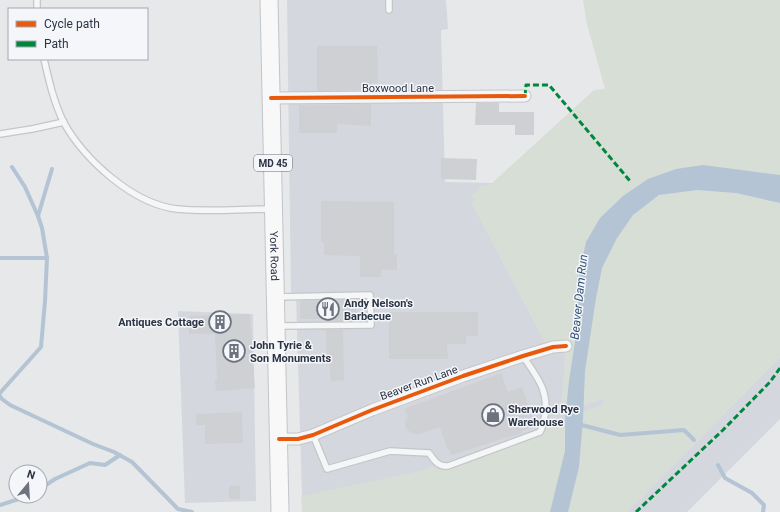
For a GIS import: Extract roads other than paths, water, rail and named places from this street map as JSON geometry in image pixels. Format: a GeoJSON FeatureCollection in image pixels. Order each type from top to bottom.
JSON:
{"type":"FeatureCollection","features":[{"type":"Feature","properties":{"kind":"main road","name":"York Road"},"geometry":{"type":"LineString","coordinates":[[269,0],[280,512]]}},
{"type":"Feature","properties":{"kind":"street","name":"Boxwood Lane"},"geometry":{"type":"LineString","coordinates":[[272,98],[525,96]]}},
{"type":"Feature","properties":{"kind":"street","name":"Beaver Run Lane"},"geometry":{"type":"LineString","coordinates":[[279,439],[298,439],[313,435],[372,410],[463,376],[553,347],[566,346]]}},
{"type":"Feature","properties":{"kind":"lane"},"geometry":{"type":"LineString","coordinates":[[389,0],[389,10]]}},
{"type":"Feature","properties":{"kind":"lane"},"geometry":{"type":"LineString","coordinates":[[44,60],[52,90],[64,122],[78,144],[107,174],[129,190],[154,202],[176,209],[274,209]]}},
{"type":"Feature","properties":{"kind":"lane"},"geometry":{"type":"LineString","coordinates":[[0,134],[64,122]]}},
{"type":"Feature","properties":{"kind":"lane"},"geometry":{"type":"LineString","coordinates":[[276,297],[370,295],[371,325],[276,326]]}},
{"type":"Feature","properties":{"kind":"lane"},"geometry":{"type":"LineString","coordinates":[[313,435],[327,469],[390,451],[429,453],[437,464],[444,467],[540,432],[543,428],[547,405],[546,398],[544,390],[524,356]]}},
{"type":"Feature","properties":{"kind":"water","name":"Beaver Dam Run"},"geometry":{"type":"Polygon","coordinates":[[[703,165],[780,175],[780,203],[736,193],[697,190],[659,195],[633,215],[617,238],[602,268],[585,371],[579,467],[568,512],[550,512],[565,451],[565,420],[576,335],[577,298],[580,270],[586,242],[600,218],[623,196],[648,179],[676,169],[703,165]]]}},
{"type":"Feature","properties":{"kind":"waterway"},"geometry":{"type":"LineString","coordinates":[[0,393],[41,347],[45,301],[47,258],[42,228],[25,187],[12,167]]}},
{"type":"Feature","properties":{"kind":"waterway"},"geometry":{"type":"LineString","coordinates":[[38,216],[52,169]]}},
{"type":"Feature","properties":{"kind":"waterway"},"geometry":{"type":"LineString","coordinates":[[0,258],[47,258]]}},
{"type":"Feature","properties":{"kind":"waterway"},"geometry":{"type":"LineString","coordinates":[[0,396],[10,405],[93,444],[114,452],[132,462],[178,509],[192,512]]}},
{"type":"Feature","properties":{"kind":"waterway"},"geometry":{"type":"LineString","coordinates":[[578,424],[620,435],[684,430],[694,440]]}},
{"type":"Feature","properties":{"kind":"waterway"},"geometry":{"type":"LineString","coordinates":[[48,484],[90,463],[105,465],[120,455]]}},
{"type":"Feature","properties":{"kind":"waterway"},"geometry":{"type":"LineString","coordinates":[[718,465],[725,478],[752,493],[764,505],[763,512]]}},
{"type":"Feature","properties":{"kind":"waterway"},"geometry":{"type":"LineString","coordinates":[[0,505],[8,502]]}},
{"type":"Feature","properties":{"kind":"place","name":"Andy Nelson's Barbecue"},"geometry":{"type":"Point","coordinates":[328,309]}},
{"type":"Feature","properties":{"kind":"place","name":"Antiques Cottage"},"geometry":{"type":"Point","coordinates":[220,322]}},
{"type":"Feature","properties":{"kind":"place","name":"John Tyrie & Son Monuments"},"geometry":{"type":"Point","coordinates":[234,351]}},
{"type":"Feature","properties":{"kind":"place","name":"Sherwood Rye Warehouse"},"geometry":{"type":"Point","coordinates":[493,415]}}]}
